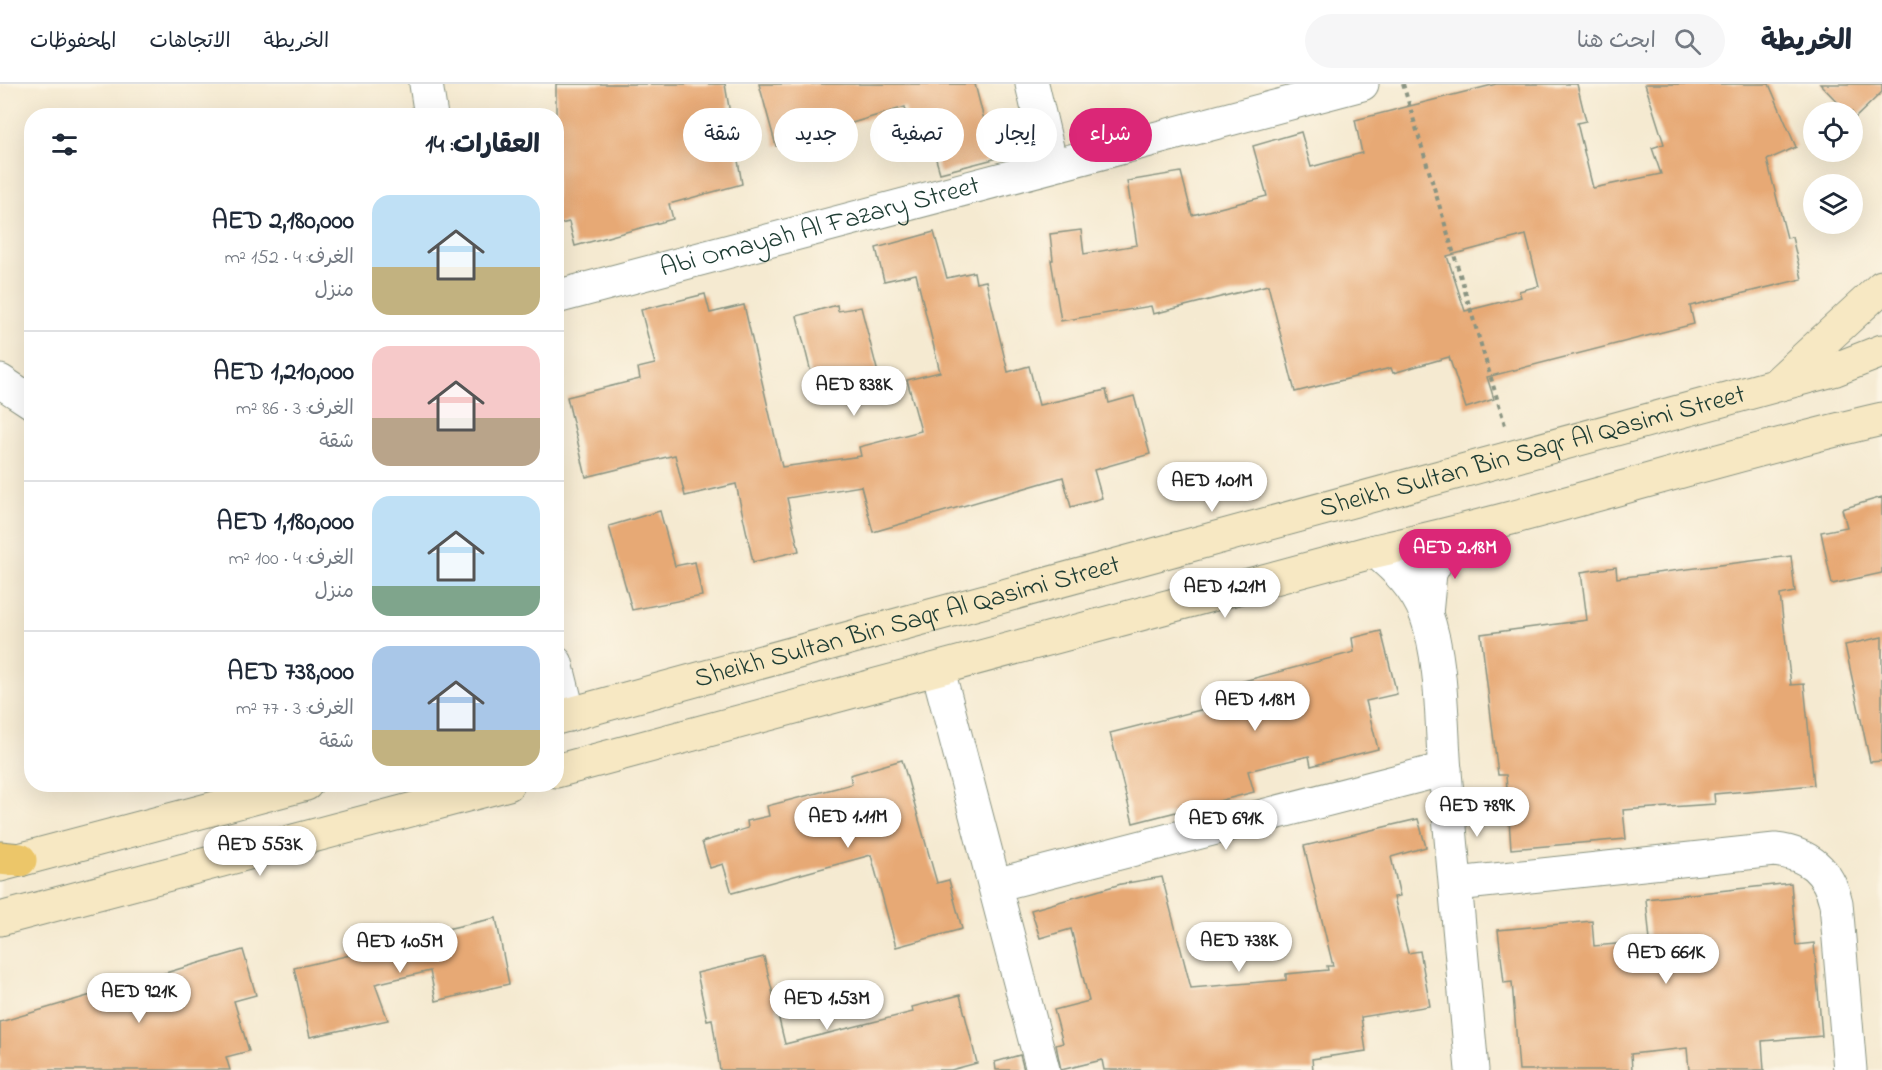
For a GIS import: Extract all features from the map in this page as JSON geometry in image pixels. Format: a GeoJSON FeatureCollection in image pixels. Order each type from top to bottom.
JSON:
{"type":"FeatureCollection","features":[{"type":"Feature","properties":{"kind":"main road"},"geometry":{"type":"LineString","coordinates":[[1776,385],[1882,287]]}},
{"type":"Feature","properties":{"kind":"main road","name":"Sheikh Sultan Bin Saqr Al Qasimi Street"},"geometry":{"type":"LineString","coordinates":[[564,717],[1836,369],[1882,351]]}},
{"type":"Feature","properties":{"kind":"main road","name":"Sheikh Sultan Bin Saqr Al Qasimi Street"},"geometry":{"type":"LineString","coordinates":[[564,769],[1375,551],[1450,535],[1778,444],[1880,420]]}},
{"type":"Feature","properties":{"kind":"main road"},"geometry":{"type":"LineString","coordinates":[[7,861],[275,792]]}},
{"type":"Feature","properties":{"kind":"main road"},"geometry":{"type":"LineString","coordinates":[[0,919],[477,792]]}},
{"type":"Feature","properties":{"kind":"street"},"geometry":{"type":"LineString","coordinates":[[426,84],[430,108]]}},
{"type":"Feature","properties":{"kind":"street"},"geometry":{"type":"LineString","coordinates":[[1032,84],[1051,165]]}},
{"type":"Feature","properties":{"kind":"street","name":"Abi Omayah Al Fazary Street"},"geometry":{"type":"LineString","coordinates":[[564,295],[1362,84]]}},
{"type":"Feature","properties":{"kind":"street"},"geometry":{"type":"LineString","coordinates":[[1450,535],[1430,573],[1426,614],[1438,682],[1472,1070]]}},
{"type":"Feature","properties":{"kind":"street"},"geometry":{"type":"LineString","coordinates":[[1375,551],[1406,579],[1426,614]]}},
{"type":"Feature","properties":{"kind":"street"},"geometry":{"type":"LineString","coordinates":[[938,670],[1043,1070]]}},
{"type":"Feature","properties":{"kind":"street"},"geometry":{"type":"LineString","coordinates":[[995,885],[1445,769]]}},
{"type":"Feature","properties":{"kind":"street"},"geometry":{"type":"LineString","coordinates":[[1456,884],[1775,850],[1793,852],[1809,859],[1822,871],[1832,886],[1836,903],[1850,1070]]}},
{"type":"Feature","properties":{"kind":"path"},"geometry":{"type":"LineString","coordinates":[[1403,84],[1514,456]]}},
{"type":"Feature","properties":{"kind":"building"},"geometry":{"type":"Polygon","coordinates":[[[556,84],[725,84],[729,108],[683,108],[683,162],[738,162],[742,184],[669,204],[673,219],[575,246],[569,222],[564,223],[564,108],[556,108],[556,84]]]}},
{"type":"Feature","properties":{"kind":"building"},"geometry":{"type":"Polygon","coordinates":[[[759,84],[975,84],[981,108],[976,108],[976,162],[982,162],[940,173],[937,162],[964,162],[964,108],[870,108],[870,118],[858,121],[858,108],[774,108],[774,139],[759,84]]]}},
{"type":"Feature","properties":{"kind":"building"},"geometry":{"type":"Polygon","coordinates":[[[1496,84],[1577,84],[1586,121],[1577,123],[1593,188],[1661,174],[1652,148],[1664,144],[1645,84],[1769,84],[1796,147],[1767,160],[1787,238],[1792,237],[1802,279],[1690,306],[1694,324],[1487,377],[1494,399],[1466,408],[1449,357],[1393,373],[1391,368],[1295,392],[1268,285],[1153,314],[1151,306],[1061,321],[1051,260],[1053,260],[1050,234],[1081,230],[1084,254],[1137,245],[1127,181],[1181,172],[1192,215],[1267,196],[1253,146],[1301,132],[1311,167],[1362,153],[1355,120],[1496,84]],[[1526,235],[1447,256],[1465,311],[1521,297],[1519,291],[1539,286],[1526,235]]]}},
{"type":"Feature","properties":{"kind":"building"},"geometry":{"type":"Polygon","coordinates":[[[1820,84],[1882,84],[1882,92],[1863,110],[1863,102],[1837,102],[1820,84]]]}},
{"type":"Feature","properties":{"kind":"building"},"geometry":{"type":"Polygon","coordinates":[[[934,232],[947,278],[974,272],[976,283],[986,281],[1008,372],[1029,366],[1039,405],[1106,390],[1109,403],[1134,396],[1150,454],[1094,470],[1102,498],[1071,507],[1063,477],[873,532],[861,486],[787,498],[799,551],[753,562],[736,484],[685,496],[675,455],[586,477],[567,397],[640,379],[638,368],[655,364],[641,310],[705,294],[710,313],[744,305],[782,467],[861,456],[859,447],[921,431],[907,380],[940,372],[916,274],[884,281],[876,248],[934,232]]]}},
{"type":"Feature","properties":{"kind":"building"},"geometry":{"type":"Polygon","coordinates":[[[837,305],[838,311],[861,307],[879,377],[816,393],[797,316],[837,305]]]}},
{"type":"Feature","properties":{"kind":"building"},"geometry":{"type":"Polygon","coordinates":[[[1882,497],[1882,573],[1832,584],[1821,532],[1847,527],[1842,509],[1882,497]]]}},
{"type":"Feature","properties":{"kind":"building"},"geometry":{"type":"Polygon","coordinates":[[[660,511],[675,566],[695,562],[702,596],[632,610],[609,526],[660,511]]]}},
{"type":"Feature","properties":{"kind":"building"},"geometry":{"type":"Polygon","coordinates":[[[1791,556],[1795,592],[1780,595],[1791,685],[1804,684],[1814,785],[1714,794],[1715,804],[1623,810],[1626,839],[1511,849],[1506,775],[1498,775],[1481,634],[1587,620],[1581,572],[1616,567],[1617,578],[1791,556]]]}},
{"type":"Feature","properties":{"kind":"building"},"geometry":{"type":"Polygon","coordinates":[[[1381,631],[1397,694],[1366,701],[1378,749],[1311,766],[1309,756],[1248,771],[1254,792],[1133,823],[1110,733],[1220,705],[1217,688],[1354,652],[1352,638],[1381,631]]]}},
{"type":"Feature","properties":{"kind":"building"},"geometry":{"type":"Polygon","coordinates":[[[1882,637],[1882,761],[1870,762],[1845,645],[1882,637]]]}},
{"type":"Feature","properties":{"kind":"building"},"geometry":{"type":"Polygon","coordinates":[[[902,760],[937,883],[949,880],[962,929],[896,947],[871,855],[732,893],[723,864],[710,868],[702,842],[748,828],[747,821],[769,816],[767,806],[852,784],[850,775],[902,760]]]}},
{"type":"Feature","properties":{"kind":"building"},"geometry":{"type":"Polygon","coordinates":[[[1418,819],[1426,847],[1391,857],[1400,896],[1394,897],[1408,953],[1420,951],[1430,1006],[1361,1017],[1366,1051],[1312,1059],[1313,1070],[1104,1070],[1102,1060],[1061,1070],[1056,1045],[1063,1043],[1054,1010],[1089,1001],[1071,929],[1040,938],[1031,910],[1121,884],[1162,877],[1191,988],[1286,980],[1286,974],[1328,970],[1327,966],[1333,966],[1304,846],[1418,819]]]}},
{"type":"Feature","properties":{"kind":"building"},"geometry":{"type":"Polygon","coordinates":[[[1791,883],[1796,945],[1814,943],[1822,1036],[1762,1041],[1764,1070],[1689,1070],[1687,1048],[1631,1054],[1632,1070],[1519,1070],[1512,982],[1504,983],[1498,930],[1592,921],[1594,946],[1650,941],[1646,899],[1791,883]]]}},
{"type":"Feature","properties":{"kind":"building"},"geometry":{"type":"Polygon","coordinates":[[[496,918],[509,984],[436,1001],[430,971],[375,984],[388,1020],[310,1037],[294,968],[363,952],[361,948],[496,918]]]}},
{"type":"Feature","properties":{"kind":"building"},"geometry":{"type":"Polygon","coordinates":[[[243,950],[256,995],[234,1001],[249,1051],[226,1057],[230,1070],[0,1070],[0,1022],[243,950]]]}},
{"type":"Feature","properties":{"kind":"building"},"geometry":{"type":"Polygon","coordinates":[[[764,957],[785,1044],[913,1012],[912,1007],[960,995],[977,1063],[951,1070],[720,1070],[712,1019],[707,1020],[697,973],[764,957]]]}},
{"type":"Feature","properties":{"kind":"building"},"geometry":{"type":"Polygon","coordinates":[[[1020,1055],[1024,1070],[996,1070],[995,1062],[1020,1055]]]}}]}
